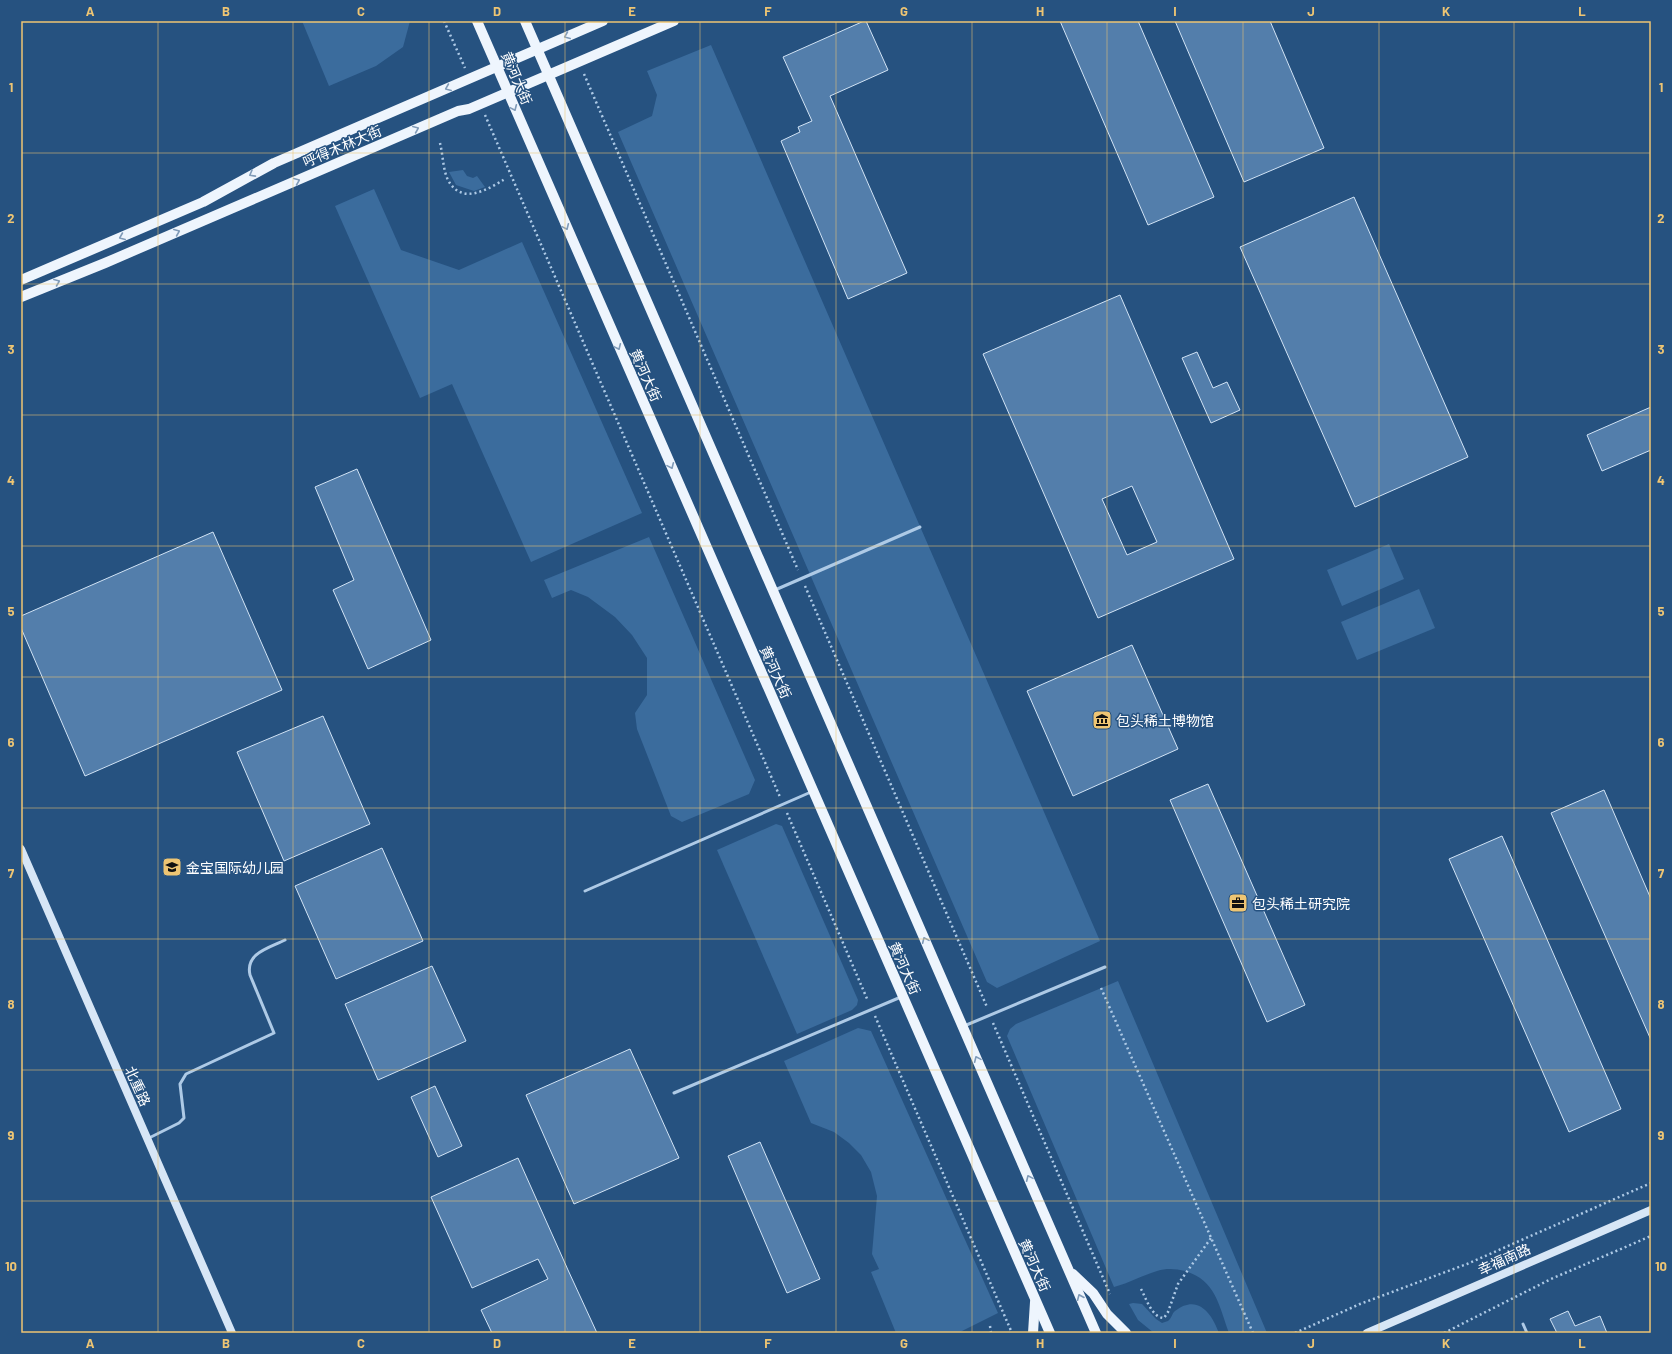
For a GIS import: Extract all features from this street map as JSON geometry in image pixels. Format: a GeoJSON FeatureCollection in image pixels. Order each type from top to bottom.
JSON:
{"type":"FeatureCollection","features":[{"type":"Feature","properties":{"kind":"main road","name":"黄河大街"},"geometry":{"type":"LineString","coordinates":[[477,21],[1050,1333]]}},
{"type":"Feature","properties":{"kind":"main road","name":"黄河大街"},"geometry":{"type":"LineString","coordinates":[[526,21],[1096,1333]]}},
{"type":"Feature","properties":{"kind":"main road","name":"呼得木林大街"},"geometry":{"type":"LineString","coordinates":[[21,280],[203,202],[274,163],[603,21]]}},
{"type":"Feature","properties":{"kind":"main road","name":"呼得木林大街"},"geometry":{"type":"LineString","coordinates":[[21,297],[105,263],[458,111],[480,104],[674,21]]}},
{"type":"Feature","properties":{"kind":"main road"},"geometry":{"type":"LineString","coordinates":[[1068,1269],[1093,1293],[1107,1314],[1126,1333]]}},
{"type":"Feature","properties":{"kind":"main road"},"geometry":{"type":"LineString","coordinates":[[1033,1333],[1035,1300]]}},
{"type":"Feature","properties":{"kind":"street","name":"北重路"},"geometry":{"type":"LineString","coordinates":[[21,849],[232,1333]]}},
{"type":"Feature","properties":{"kind":"street","name":"幸福南路"},"geometry":{"type":"LineString","coordinates":[[1367,1333],[1651,1210]]}},
{"type":"Feature","properties":{"kind":"lane"},"geometry":{"type":"LineString","coordinates":[[773,591],[920,527]]}},
{"type":"Feature","properties":{"kind":"lane"},"geometry":{"type":"LineString","coordinates":[[585,891],[813,791]]}},
{"type":"Feature","properties":{"kind":"lane"},"geometry":{"type":"LineString","coordinates":[[147,1139],[180,1123],[184,1118],[180,1084],[186,1074],[274,1033],[250,975],[249,961],[254,956],[285,940]]}},
{"type":"Feature","properties":{"kind":"lane"},"geometry":{"type":"LineString","coordinates":[[963,1027],[1105,967]]}},
{"type":"Feature","properties":{"kind":"lane"},"geometry":{"type":"LineString","coordinates":[[674,1093],[902,996]]}},
{"type":"Feature","properties":{"kind":"lane"},"geometry":{"type":"LineString","coordinates":[[1523,1324],[1526,1333]]}},
{"type":"Feature","properties":{"kind":"path"},"geometry":{"type":"LineString","coordinates":[[444,21],[470,79]]}},
{"type":"Feature","properties":{"kind":"path"},"geometry":{"type":"LineString","coordinates":[[578,62],[802,578],[1112,1300]]}},
{"type":"Feature","properties":{"kind":"path"},"geometry":{"type":"LineString","coordinates":[[480,104],[1012,1333]]}},
{"type":"Feature","properties":{"kind":"path"},"geometry":{"type":"LineString","coordinates":[[440,143],[448,179],[460,190],[470,194],[478,193],[505,179]]}},
{"type":"Feature","properties":{"kind":"path"},"geometry":{"type":"LineString","coordinates":[[1101,988],[1253,1333]]}},
{"type":"Feature","properties":{"kind":"path"},"geometry":{"type":"LineString","coordinates":[[1295,1333],[1360,1304],[1467,1264],[1651,1183]]}},
{"type":"Feature","properties":{"kind":"path"},"geometry":{"type":"LineString","coordinates":[[1444,1333],[1551,1279],[1651,1236]]}},
{"type":"Feature","properties":{"kind":"path"},"geometry":{"type":"LineString","coordinates":[[1141,1289],[1153,1311],[1159,1317],[1164,1318],[1168,1312],[1178,1284],[1211,1238]]}},
{"type":"Feature","properties":{"kind":"path"},"geometry":{"type":"LineString","coordinates":[[990,1326],[991,1333]]}},
{"type":"Feature","properties":{"kind":"shaded area"},"geometry":{"type":"Polygon","coordinates":[[[302,21],[410,21],[403,47],[376,66],[329,86],[302,21]]]}},
{"type":"Feature","properties":{"kind":"shaded area"},"geometry":{"type":"Polygon","coordinates":[[[711,45],[1100,941],[997,988],[987,982],[618,132],[652,116],[657,95],[647,71],[711,45]]]}},
{"type":"Feature","properties":{"kind":"shaded area"},"geometry":{"type":"Polygon","coordinates":[[[463,170],[467,176],[473,178],[477,176],[485,187],[474,191],[456,185],[449,172],[463,170]]]}},
{"type":"Feature","properties":{"kind":"shaded area"},"geometry":{"type":"Polygon","coordinates":[[[374,189],[401,250],[459,270],[522,242],[642,513],[531,562],[452,384],[420,398],[335,206],[374,189]]]}},
{"type":"Feature","properties":{"kind":"shaded area"},"geometry":{"type":"Polygon","coordinates":[[[649,537],[755,780],[749,794],[682,822],[671,816],[637,729],[635,713],[647,695],[647,658],[632,635],[615,617],[588,597],[571,590],[552,598],[544,580],[649,537]]]}},
{"type":"Feature","properties":{"kind":"shaded area"},"geometry":{"type":"Polygon","coordinates":[[[1389,544],[1404,579],[1342,606],[1327,570],[1389,544]]]}},
{"type":"Feature","properties":{"kind":"shaded area"},"geometry":{"type":"Polygon","coordinates":[[[1419,589],[1435,628],[1357,660],[1341,622],[1419,589]]]}},
{"type":"Feature","properties":{"kind":"shaded area"},"geometry":{"type":"Polygon","coordinates":[[[776,824],[782,826],[858,1000],[857,1005],[852,1010],[797,1034],[717,850],[776,824]]]}},
{"type":"Feature","properties":{"kind":"shaded area"},"geometry":{"type":"Polygon","coordinates":[[[1118,981],[1267,1333],[1229,1333],[1219,1304],[1210,1287],[1195,1275],[1185,1271],[1171,1269],[1161,1270],[1114,1287],[1007,1036],[1010,1029],[1016,1024],[1118,981]]]}},
{"type":"Feature","properties":{"kind":"shaded area"},"geometry":{"type":"Polygon","coordinates":[[[858,1028],[871,1031],[998,1313],[958,1333],[896,1333],[871,1272],[879,1269],[872,1254],[877,1196],[871,1172],[861,1155],[849,1143],[834,1132],[811,1123],[784,1061],[858,1028]]]}},
{"type":"Feature","properties":{"kind":"shaded area"},"geometry":{"type":"Polygon","coordinates":[[[1129,1304],[1142,1304],[1156,1319],[1162,1323],[1168,1321],[1174,1312],[1183,1306],[1191,1304],[1197,1305],[1208,1313],[1219,1333],[1154,1333],[1138,1320],[1129,1304]]]}},
{"type":"Feature","properties":{"kind":"building"},"geometry":{"type":"Polygon","coordinates":[[[866,21],[888,70],[830,96],[907,273],[848,299],[781,141],[800,132],[798,127],[812,121],[783,57],[866,21]]]}},
{"type":"Feature","properties":{"kind":"building"},"geometry":{"type":"Polygon","coordinates":[[[1060,21],[1138,21],[1214,197],[1148,225],[1060,21]]]}},
{"type":"Feature","properties":{"kind":"building"},"geometry":{"type":"Polygon","coordinates":[[[1175,21],[1270,21],[1324,148],[1244,182],[1175,21]]]}},
{"type":"Feature","properties":{"kind":"building"},"geometry":{"type":"Polygon","coordinates":[[[1354,197],[1468,457],[1355,507],[1240,247],[1354,197]]]}},
{"type":"Feature","properties":{"kind":"building"},"geometry":{"type":"Polygon","coordinates":[[[1120,295],[1234,559],[1098,618],[983,354],[1120,295]],[[1132,486],[1102,499],[1127,555],[1157,542],[1132,486]]]}},
{"type":"Feature","properties":{"kind":"building"},"geometry":{"type":"Polygon","coordinates":[[[1197,352],[1213,388],[1227,382],[1240,410],[1211,423],[1182,358],[1197,352]]]}},
{"type":"Feature","properties":{"kind":"building"},"geometry":{"type":"Polygon","coordinates":[[[1651,407],[1651,450],[1602,471],[1587,435],[1651,407]]]}},
{"type":"Feature","properties":{"kind":"building"},"geometry":{"type":"Polygon","coordinates":[[[357,469],[431,640],[368,669],[333,590],[354,580],[315,487],[357,469]]]}},
{"type":"Feature","properties":{"kind":"building"},"geometry":{"type":"Polygon","coordinates":[[[213,532],[282,690],[85,776],[21,628],[21,616],[213,532]]]}},
{"type":"Feature","properties":{"kind":"building","name":"包头稀土博物馆"},"geometry":{"type":"Polygon","coordinates":[[[1132,645],[1178,749],[1073,796],[1027,691],[1132,645]]]}},
{"type":"Feature","properties":{"kind":"building"},"geometry":{"type":"Polygon","coordinates":[[[323,716],[370,824],[284,861],[237,752],[323,716]]]}},
{"type":"Feature","properties":{"kind":"building","name":"包头稀土研究院"},"geometry":{"type":"Polygon","coordinates":[[[1208,784],[1305,1005],[1267,1022],[1170,800],[1208,784]]]}},
{"type":"Feature","properties":{"kind":"building"},"geometry":{"type":"Polygon","coordinates":[[[1604,790],[1651,899],[1651,1040],[1551,813],[1604,790]]]}},
{"type":"Feature","properties":{"kind":"building"},"geometry":{"type":"Polygon","coordinates":[[[1502,836],[1621,1109],[1569,1132],[1449,859],[1502,836]]]}},
{"type":"Feature","properties":{"kind":"building"},"geometry":{"type":"Polygon","coordinates":[[[382,848],[423,941],[336,979],[295,886],[382,848]]]}},
{"type":"Feature","properties":{"kind":"building"},"geometry":{"type":"Polygon","coordinates":[[[432,966],[466,1041],[378,1080],[345,1004],[432,966]]]}},
{"type":"Feature","properties":{"kind":"building"},"geometry":{"type":"Polygon","coordinates":[[[630,1049],[679,1158],[574,1204],[526,1095],[630,1049]]]}},
{"type":"Feature","properties":{"kind":"building"},"geometry":{"type":"Polygon","coordinates":[[[435,1086],[462,1146],[438,1157],[411,1097],[435,1086]]]}},
{"type":"Feature","properties":{"kind":"building"},"geometry":{"type":"Polygon","coordinates":[[[760,1142],[820,1279],[787,1293],[728,1156],[760,1142]]]}},
{"type":"Feature","properties":{"kind":"building"},"geometry":{"type":"Polygon","coordinates":[[[518,1158],[597,1333],[492,1333],[481,1310],[548,1279],[538,1259],[472,1288],[431,1197],[518,1158]]]}},
{"type":"Feature","properties":{"kind":"building"},"geometry":{"type":"Polygon","coordinates":[[[1568,1311],[1575,1326],[1600,1316],[1607,1333],[1557,1333],[1550,1319],[1568,1311]]]}},
{"type":"Feature","properties":{"kind":"place","name":"包头稀土博物馆"},"geometry":{"type":"Point","coordinates":[1102,720]}},
{"type":"Feature","properties":{"kind":"place","name":"金宝国际幼儿园"},"geometry":{"type":"Point","coordinates":[172,867]}},
{"type":"Feature","properties":{"kind":"place","name":"包头稀土研究院"},"geometry":{"type":"Point","coordinates":[1238,903]}}]}
